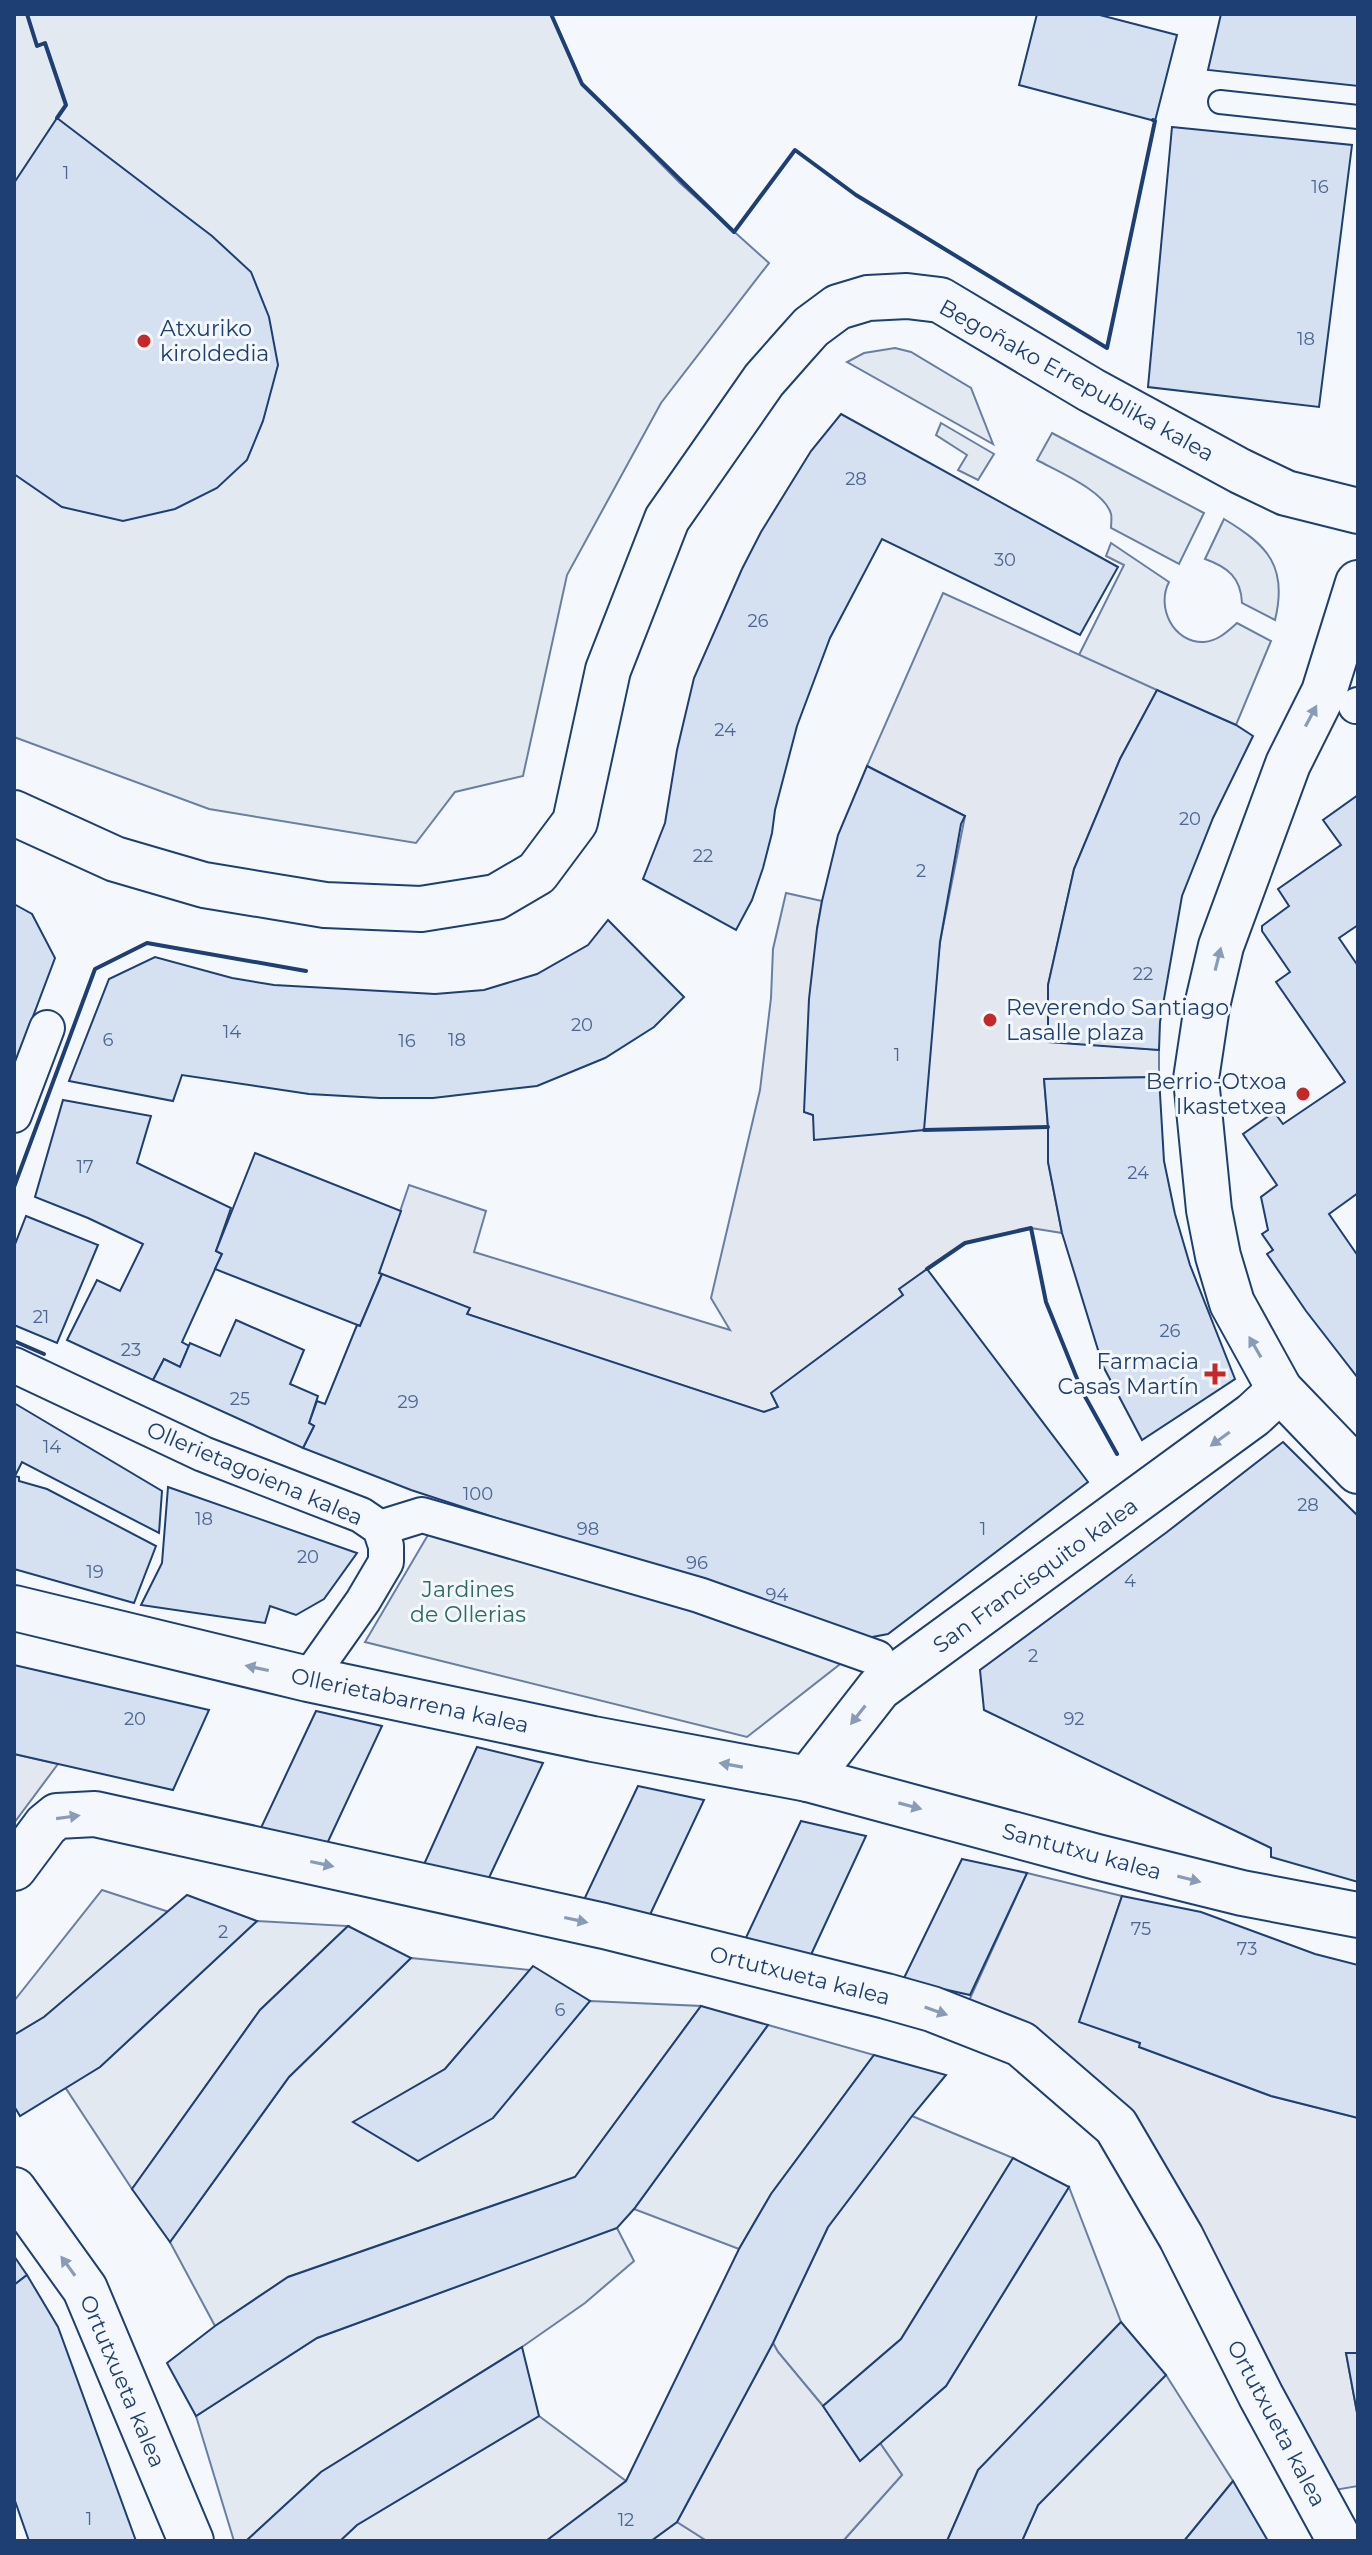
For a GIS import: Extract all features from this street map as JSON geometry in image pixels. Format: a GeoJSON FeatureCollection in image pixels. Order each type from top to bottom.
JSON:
{"type":"FeatureCollection","features":[{"type":"Feature","properties":{"kind":"street","name":"Begoñako Errepublika kalea"},"geometry":{"type":"LineString","coordinates":[[14,813],[115,859],[204,885],[325,905],[421,909],[496,897],[537,873],[575,822],[608,670],[667,519],[764,380],[811,327],[838,307],[868,298],[907,296],[940,300],[1091,390],[1240,471],[1286,493],[1358,511]]}},
{"type":"Feature","properties":{"kind":"street"},"geometry":{"type":"LineString","coordinates":[[1358,583],[1324,692],[1288,764],[1221,946],[1197,1063],[1198,1116],[1209,1210],[1232,1303],[1280,1390],[1358,1471]]}},
{"type":"Feature","properties":{"kind":"street"},"geometry":{"type":"LineString","coordinates":[[14,1115],[47,1028]]}},
{"type":"Feature","properties":{"kind":"street","name":"Ollerietagoiena kalea"},"geometry":{"type":"LineString","coordinates":[[14,1365],[203,1454],[361,1515],[380,1528],[386,1546],[386,1562],[363,1601],[308,1679]]}},
{"type":"Feature","properties":{"kind":"street","name":"San Francisquito kalea"},"geometry":{"type":"LineString","coordinates":[[808,1779],[879,1688],[1253,1415],[1280,1390]]}},
{"type":"Feature","properties":{"kind":"street"},"geometry":{"type":"LineString","coordinates":[[380,1528],[422,1515],[699,1595],[877,1658]]}},
{"type":"Feature","properties":{"kind":"street","name":"Ollerietabarrena kalea"},"geometry":{"type":"LineString","coordinates":[[14,1608],[308,1679],[593,1739],[808,1779]]}},
{"type":"Feature","properties":{"kind":"street","name":"Santutxu kalea"},"geometry":{"type":"LineString","coordinates":[[808,1779],[1199,1882],[1358,1915]]}},
{"type":"Feature","properties":{"kind":"street","name":"Ortutxueta kalea"},"geometry":{"type":"LineString","coordinates":[[14,1868],[46,1825],[57,1816],[95,1814],[604,1926],[932,2009],[1021,2044],[1116,2126],[1181,2237],[1261,2396],[1340,2541]]}},
{"type":"Feature","properties":{"kind":"street","name":"Ortutxueta kalea"},"geometry":{"type":"LineString","coordinates":[[14,2190],[85,2289],[191,2541]]}},
{"type":"Feature","properties":{"kind":"lane"},"geometry":{"type":"LineString","coordinates":[[1220,102],[1358,117]]}},
{"type":"Feature","properties":{"kind":"green space"},"geometry":{"type":"Polygon","coordinates":[[[14,14],[551,14],[582,84],[680,183],[769,263],[661,403],[567,575],[523,776],[455,792],[416,843],[209,809],[14,737],[14,14]]]}},
{"type":"Feature","properties":{"kind":"green space"},"geometry":{"type":"Polygon","coordinates":[[[895,348],[911,352],[971,388],[993,444],[847,362],[864,353],[895,348]]]}},
{"type":"Feature","properties":{"kind":"green space"},"geometry":{"type":"Polygon","coordinates":[[[941,423],[994,454],[978,480],[958,470],[967,455],[936,435],[941,423]]]}},
{"type":"Feature","properties":{"kind":"green space"},"geometry":{"type":"Polygon","coordinates":[[[1052,433],[1204,513],[1179,564],[1111,528],[1111,514],[1100,497],[1037,460],[1052,433]]]}},
{"type":"Feature","properties":{"kind":"green space"},"geometry":{"type":"Polygon","coordinates":[[[1224,519],[1252,538],[1271,559],[1279,586],[1275,620],[1242,603],[1239,587],[1232,575],[1205,559],[1224,519]]]}},
{"type":"Feature","properties":{"kind":"green space"},"geometry":{"type":"Polygon","coordinates":[[[1111,543],[1169,582],[1166,612],[1170,622],[1184,637],[1193,641],[1214,640],[1237,623],[1271,641],[1236,725],[1078,657],[1124,565],[1106,556],[1111,543]]]}},
{"type":"Feature","properties":{"kind":"green space","name":"Jardines de Ollerias"},"geometry":{"type":"Polygon","coordinates":[[[435,1523],[844,1661],[747,1737],[365,1642],[435,1523]]]}},
{"type":"Feature","properties":{"kind":"green space"},"geometry":{"type":"Polygon","coordinates":[[[102,1890],[169,1912],[44,2017],[14,2035],[14,2001],[102,1890]]]}},
{"type":"Feature","properties":{"kind":"green space"},"geometry":{"type":"Polygon","coordinates":[[[257,1921],[348,1926],[260,2010],[132,2189],[65,2087],[100,2067],[257,1921]]]}},
{"type":"Feature","properties":{"kind":"green space"},"geometry":{"type":"Polygon","coordinates":[[[411,1958],[530,1970],[445,2069],[354,2122],[590,2001],[701,2006],[575,2177],[288,2277],[215,2326],[170,2242],[289,2077],[411,1958]]]}},
{"type":"Feature","properties":{"kind":"green space"},"geometry":{"type":"Polygon","coordinates":[[[768,2025],[874,2055],[771,2194],[739,2249],[634,2209],[768,2025]]]}},
{"type":"Feature","properties":{"kind":"green space"},"geometry":{"type":"Polygon","coordinates":[[[912,2116],[1013,2158],[901,2339],[823,2406],[773,2343],[828,2227],[912,2116]]]}},
{"type":"Feature","properties":{"kind":"green space"},"geometry":{"type":"Polygon","coordinates":[[[1069,2187],[1121,2322],[978,2470],[947,2541],[843,2541],[902,2475],[880,2443],[946,2386],[1069,2187]]]}},
{"type":"Feature","properties":{"kind":"green space"},"geometry":{"type":"Polygon","coordinates":[[[617,2228],[634,2261],[585,2303],[522,2347],[321,2472],[246,2541],[234,2541],[196,2416],[317,2338],[617,2228]]]}},
{"type":"Feature","properties":{"kind":"green space"},"geometry":{"type":"Polygon","coordinates":[[[1166,2375],[1233,2481],[1184,2541],[1022,2541],[1038,2505],[1166,2375]]]}},
{"type":"Feature","properties":{"kind":"green space"},"geometry":{"type":"Polygon","coordinates":[[[539,2416],[626,2481],[546,2541],[340,2541],[357,2525],[539,2416]]]}},
{"type":"Feature","properties":{"kind":"green space"},"geometry":{"type":"Polygon","coordinates":[[[677,2522],[707,2541],[651,2541],[677,2522]]]}},
{"type":"Feature","properties":{"kind":"shaded area","name":"Reverendo Santiago Lasalle plaza"},"geometry":{"type":"Polygon","coordinates":[[[943,593],[1157,690],[1120,759],[1074,869],[1048,985],[1048,1041],[1159,1050],[1159,1077],[1044,1079],[1048,1162],[1062,1233],[1031,1228],[965,1243],[900,1289],[903,1295],[778,1407],[764,1412],[467,1314],[469,1308],[379,1273],[409,1185],[486,1211],[474,1252],[730,1330],[711,1298],[760,1090],[771,998],[773,949],[786,893],[822,901],[817,929],[805,1112],[813,1115],[934,991],[940,942],[965,816],[867,766],[943,593]]]}},
{"type":"Feature","properties":{"kind":"shaded area"},"geometry":{"type":"Polygon","coordinates":[[[14,1754],[58,1764],[14,1823],[14,1754]]]}},
{"type":"Feature","properties":{"kind":"shaded area"},"geometry":{"type":"Polygon","coordinates":[[[1027,1873],[1122,1896],[1080,2022],[1271,2096],[1358,2118],[1358,2353],[1346,2353],[1358,2418],[1358,2486],[1335,2490],[1166,2169],[967,2005],[1027,1873]]]}},
{"type":"Feature","properties":{"kind":"shaded area"},"geometry":{"type":"Polygon","coordinates":[[[773,2343],[823,2406],[860,2461],[880,2443],[902,2475],[843,2541],[707,2541],[677,2522],[773,2343]]]}},
{"type":"Feature","properties":{"kind":"building"},"geometry":{"type":"Polygon","coordinates":[[[1037,14],[1096,14],[1177,35],[1155,121],[1019,85],[1037,14]]]}},
{"type":"Feature","properties":{"kind":"building"},"geometry":{"type":"Polygon","coordinates":[[[1221,14],[1358,14],[1358,86],[1208,70],[1221,14]]]}},
{"type":"Feature","properties":{"kind":"building","name":"Atxuriko kiroldedia"},"geometry":{"type":"Polygon","coordinates":[[[57,118],[212,236],[251,272],[269,317],[278,365],[263,421],[247,460],[217,488],[175,509],[123,521],[62,507],[14,474],[14,183],[57,118]]]}},
{"type":"Feature","properties":{"kind":"building"},"geometry":{"type":"Polygon","coordinates":[[[1172,127],[1352,145],[1319,407],[1148,387],[1172,127]]]}},
{"type":"Feature","properties":{"kind":"building"},"geometry":{"type":"Polygon","coordinates":[[[841,414],[1118,567],[1080,635],[882,539],[830,638],[797,726],[763,868],[752,900],[736,930],[643,879],[665,823],[677,750],[694,678],[761,532],[811,451],[841,414]]]}},
{"type":"Feature","properties":{"kind":"building"},"geometry":{"type":"Polygon","coordinates":[[[1157,690],[1236,725],[1253,736],[1213,818],[1182,896],[1160,1022],[1159,1050],[1048,1042],[1048,985],[1074,869],[1120,759],[1157,690]]]}},
{"type":"Feature","properties":{"kind":"building"},"geometry":{"type":"Polygon","coordinates":[[[867,766],[965,816],[940,942],[924,1130],[814,1140],[813,1115],[804,1112],[809,999],[817,929],[838,835],[867,766]]]}},
{"type":"Feature","properties":{"kind":"building","name":"Berrio-Otxoa Ikastetxea"},"geometry":{"type":"Polygon","coordinates":[[[1358,795],[1358,925],[1339,938],[1358,966],[1358,1193],[1329,1214],[1358,1256],[1358,1378],[1267,1254],[1273,1250],[1262,1234],[1268,1230],[1261,1197],[1277,1185],[1243,1134],[1274,1112],[1283,1124],[1345,1082],[1276,982],[1290,972],[1262,931],[1262,926],[1289,906],[1278,889],[1341,845],[1323,820],[1358,795]]]}},
{"type":"Feature","properties":{"kind":"building"},"geometry":{"type":"Polygon","coordinates":[[[14,904],[32,914],[55,958],[14,1067],[14,904]]]}},
{"type":"Feature","properties":{"kind":"building"},"geometry":{"type":"Polygon","coordinates":[[[608,920],[684,997],[654,1027],[605,1058],[537,1086],[433,1098],[380,1098],[309,1094],[182,1075],[173,1101],[69,1081],[109,979],[155,957],[232,978],[274,985],[435,994],[484,990],[537,974],[588,945],[608,920]]]}},
{"type":"Feature","properties":{"kind":"building"},"geometry":{"type":"Polygon","coordinates":[[[1159,1077],[1164,1161],[1175,1214],[1190,1265],[1235,1379],[1142,1440],[1103,1366],[1062,1233],[1048,1162],[1044,1079],[1159,1077]]]}},
{"type":"Feature","properties":{"kind":"building"},"geometry":{"type":"Polygon","coordinates":[[[63,1100],[151,1116],[137,1163],[231,1208],[216,1251],[222,1254],[182,1342],[189,1346],[180,1367],[164,1359],[153,1380],[67,1340],[97,1280],[120,1291],[143,1244],[35,1197],[63,1100]]]}},
{"type":"Feature","properties":{"kind":"building"},"geometry":{"type":"Polygon","coordinates":[[[255,1153],[401,1211],[379,1273],[382,1274],[360,1326],[215,1269],[222,1254],[216,1251],[255,1153]]]}},
{"type":"Feature","properties":{"kind":"building"},"geometry":{"type":"Polygon","coordinates":[[[26,1216],[98,1245],[57,1343],[14,1325],[14,1247],[26,1216]]]}},
{"type":"Feature","properties":{"kind":"building"},"geometry":{"type":"Polygon","coordinates":[[[927,1269],[1088,1482],[888,1634],[841,1643],[630,1562],[411,1490],[303,1448],[314,1426],[309,1423],[317,1401],[325,1404],[357,1325],[360,1326],[382,1274],[470,1308],[467,1314],[764,1412],[778,1407],[771,1393],[903,1295],[899,1289],[927,1269]]]}},
{"type":"Feature","properties":{"kind":"building"},"geometry":{"type":"Polygon","coordinates":[[[236,1320],[304,1350],[290,1384],[318,1396],[309,1423],[314,1426],[303,1448],[153,1380],[164,1359],[180,1367],[190,1343],[220,1356],[236,1320]]]}},
{"type":"Feature","properties":{"kind":"building"},"geometry":{"type":"Polygon","coordinates":[[[14,1403],[162,1491],[159,1533],[22,1462],[14,1473],[14,1403]]]}},
{"type":"Feature","properties":{"kind":"building"},"geometry":{"type":"Polygon","coordinates":[[[1283,1442],[1358,1516],[1358,1882],[1271,1857],[1271,1848],[984,1710],[980,1670],[1283,1442]]]}},
{"type":"Feature","properties":{"kind":"building"},"geometry":{"type":"Polygon","coordinates":[[[14,1476],[19,1477],[19,1481],[47,1489],[156,1546],[134,1603],[14,1569],[14,1476]]]}},
{"type":"Feature","properties":{"kind":"building"},"geometry":{"type":"Polygon","coordinates":[[[168,1487],[357,1553],[324,1599],[296,1615],[270,1606],[265,1623],[141,1605],[162,1563],[168,1487]]]}},
{"type":"Feature","properties":{"kind":"building"},"geometry":{"type":"Polygon","coordinates":[[[14,1665],[209,1710],[173,1790],[14,1754],[14,1665]]]}},
{"type":"Feature","properties":{"kind":"building"},"geometry":{"type":"Polygon","coordinates":[[[316,1711],[382,1726],[325,1848],[259,1832],[316,1711]]]}},
{"type":"Feature","properties":{"kind":"building"},"geometry":{"type":"Polygon","coordinates":[[[477,1747],[543,1763],[486,1884],[421,1871],[477,1747]]]}},
{"type":"Feature","properties":{"kind":"building"},"geometry":{"type":"Polygon","coordinates":[[[638,1786],[704,1800],[647,1921],[581,1906],[638,1786]]]}},
{"type":"Feature","properties":{"kind":"building"},"geometry":{"type":"Polygon","coordinates":[[[801,1821],[866,1836],[809,1959],[743,1944],[801,1821]]]}},
{"type":"Feature","properties":{"kind":"building"},"geometry":{"type":"Polygon","coordinates":[[[962,1859],[1027,1873],[970,1995],[903,1980],[962,1859]]]}},
{"type":"Feature","properties":{"kind":"building"},"geometry":{"type":"Polygon","coordinates":[[[187,1895],[257,1921],[100,2067],[20,2116],[14,2106],[14,2035],[44,2017],[187,1895]]]}},
{"type":"Feature","properties":{"kind":"building"},"geometry":{"type":"Polygon","coordinates":[[[1122,1896],[1201,1912],[1315,1954],[1358,1965],[1358,2118],[1271,2096],[1079,2022],[1122,1896]]]}},
{"type":"Feature","properties":{"kind":"building"},"geometry":{"type":"Polygon","coordinates":[[[348,1926],[411,1958],[289,2077],[170,2242],[132,2189],[260,2010],[348,1926]]]}},
{"type":"Feature","properties":{"kind":"building"},"geometry":{"type":"Polygon","coordinates":[[[533,1966],[590,2001],[493,2118],[418,2161],[353,2122],[445,2069],[533,1966]]]}},
{"type":"Feature","properties":{"kind":"building"},"geometry":{"type":"Polygon","coordinates":[[[701,2006],[768,2025],[617,2228],[317,2338],[196,2416],[167,2363],[288,2277],[575,2177],[701,2006]]]}},
{"type":"Feature","properties":{"kind":"building"},"geometry":{"type":"Polygon","coordinates":[[[874,2055],[946,2075],[828,2227],[773,2343],[677,2522],[651,2541],[546,2541],[626,2481],[739,2249],[771,2194],[874,2055]]]}},
{"type":"Feature","properties":{"kind":"building"},"geometry":{"type":"Polygon","coordinates":[[[1013,2158],[1069,2187],[946,2386],[860,2461],[823,2406],[901,2339],[1013,2158]]]}},
{"type":"Feature","properties":{"kind":"building"},"geometry":{"type":"Polygon","coordinates":[[[14,2256],[27,2275],[14,2285],[14,2256]]]}},
{"type":"Feature","properties":{"kind":"building"},"geometry":{"type":"Polygon","coordinates":[[[27,2275],[58,2327],[136,2541],[29,2541],[14,2498],[14,2285],[27,2275]]]}},
{"type":"Feature","properties":{"kind":"building"},"geometry":{"type":"Polygon","coordinates":[[[1121,2322],[1166,2375],[1038,2505],[1022,2541],[947,2541],[978,2470],[1121,2322]]]}},
{"type":"Feature","properties":{"kind":"building"},"geometry":{"type":"Polygon","coordinates":[[[522,2347],[539,2416],[357,2525],[340,2541],[246,2541],[321,2472],[522,2347]]]}},
{"type":"Feature","properties":{"kind":"building"},"geometry":{"type":"Polygon","coordinates":[[[1346,2353],[1358,2353],[1358,2418],[1346,2353]]]}},
{"type":"Feature","properties":{"kind":"building"},"geometry":{"type":"Polygon","coordinates":[[[1233,2481],[1268,2541],[1184,2541],[1233,2481]]]}},
{"type":"Feature","properties":{"kind":"wall"},"geometry":{"type":"LineString","coordinates":[[27,14],[37,46],[45,43],[66,105],[57,118]]}},
{"type":"Feature","properties":{"kind":"wall"},"geometry":{"type":"LineString","coordinates":[[551,14],[582,84],[734,232],[795,150],[856,195],[1107,348],[1153,120]]}},
{"type":"Feature","properties":{"kind":"wall"},"geometry":{"type":"LineString","coordinates":[[14,1187],[95,969],[147,943],[306,971]]}},
{"type":"Feature","properties":{"kind":"wall"},"geometry":{"type":"LineString","coordinates":[[924,1130],[1048,1127]]}},
{"type":"Feature","properties":{"kind":"wall"},"geometry":{"type":"LineString","coordinates":[[927,1269],[965,1243],[1031,1228],[1046,1302],[1082,1391],[1117,1454]]}},
{"type":"Feature","properties":{"kind":"wall"},"geometry":{"type":"LineString","coordinates":[[14,1341],[44,1354]]}},
{"type":"Feature","properties":{"kind":"place","name":"Atxuriko kiroldedia"},"geometry":{"type":"Point","coordinates":[144,341]}},
{"type":"Feature","properties":{"kind":"place","name":"Reverendo Santiago Lasalle plaza"},"geometry":{"type":"Point","coordinates":[990,1020]}},
{"type":"Feature","properties":{"kind":"place","name":"Berrio-Otxoa Ikastetxea"},"geometry":{"type":"Point","coordinates":[1303,1094]}},
{"type":"Feature","properties":{"kind":"place","name":"Farmacia Casas Martín"},"geometry":{"type":"Point","coordinates":[1215,1374]}}]}
